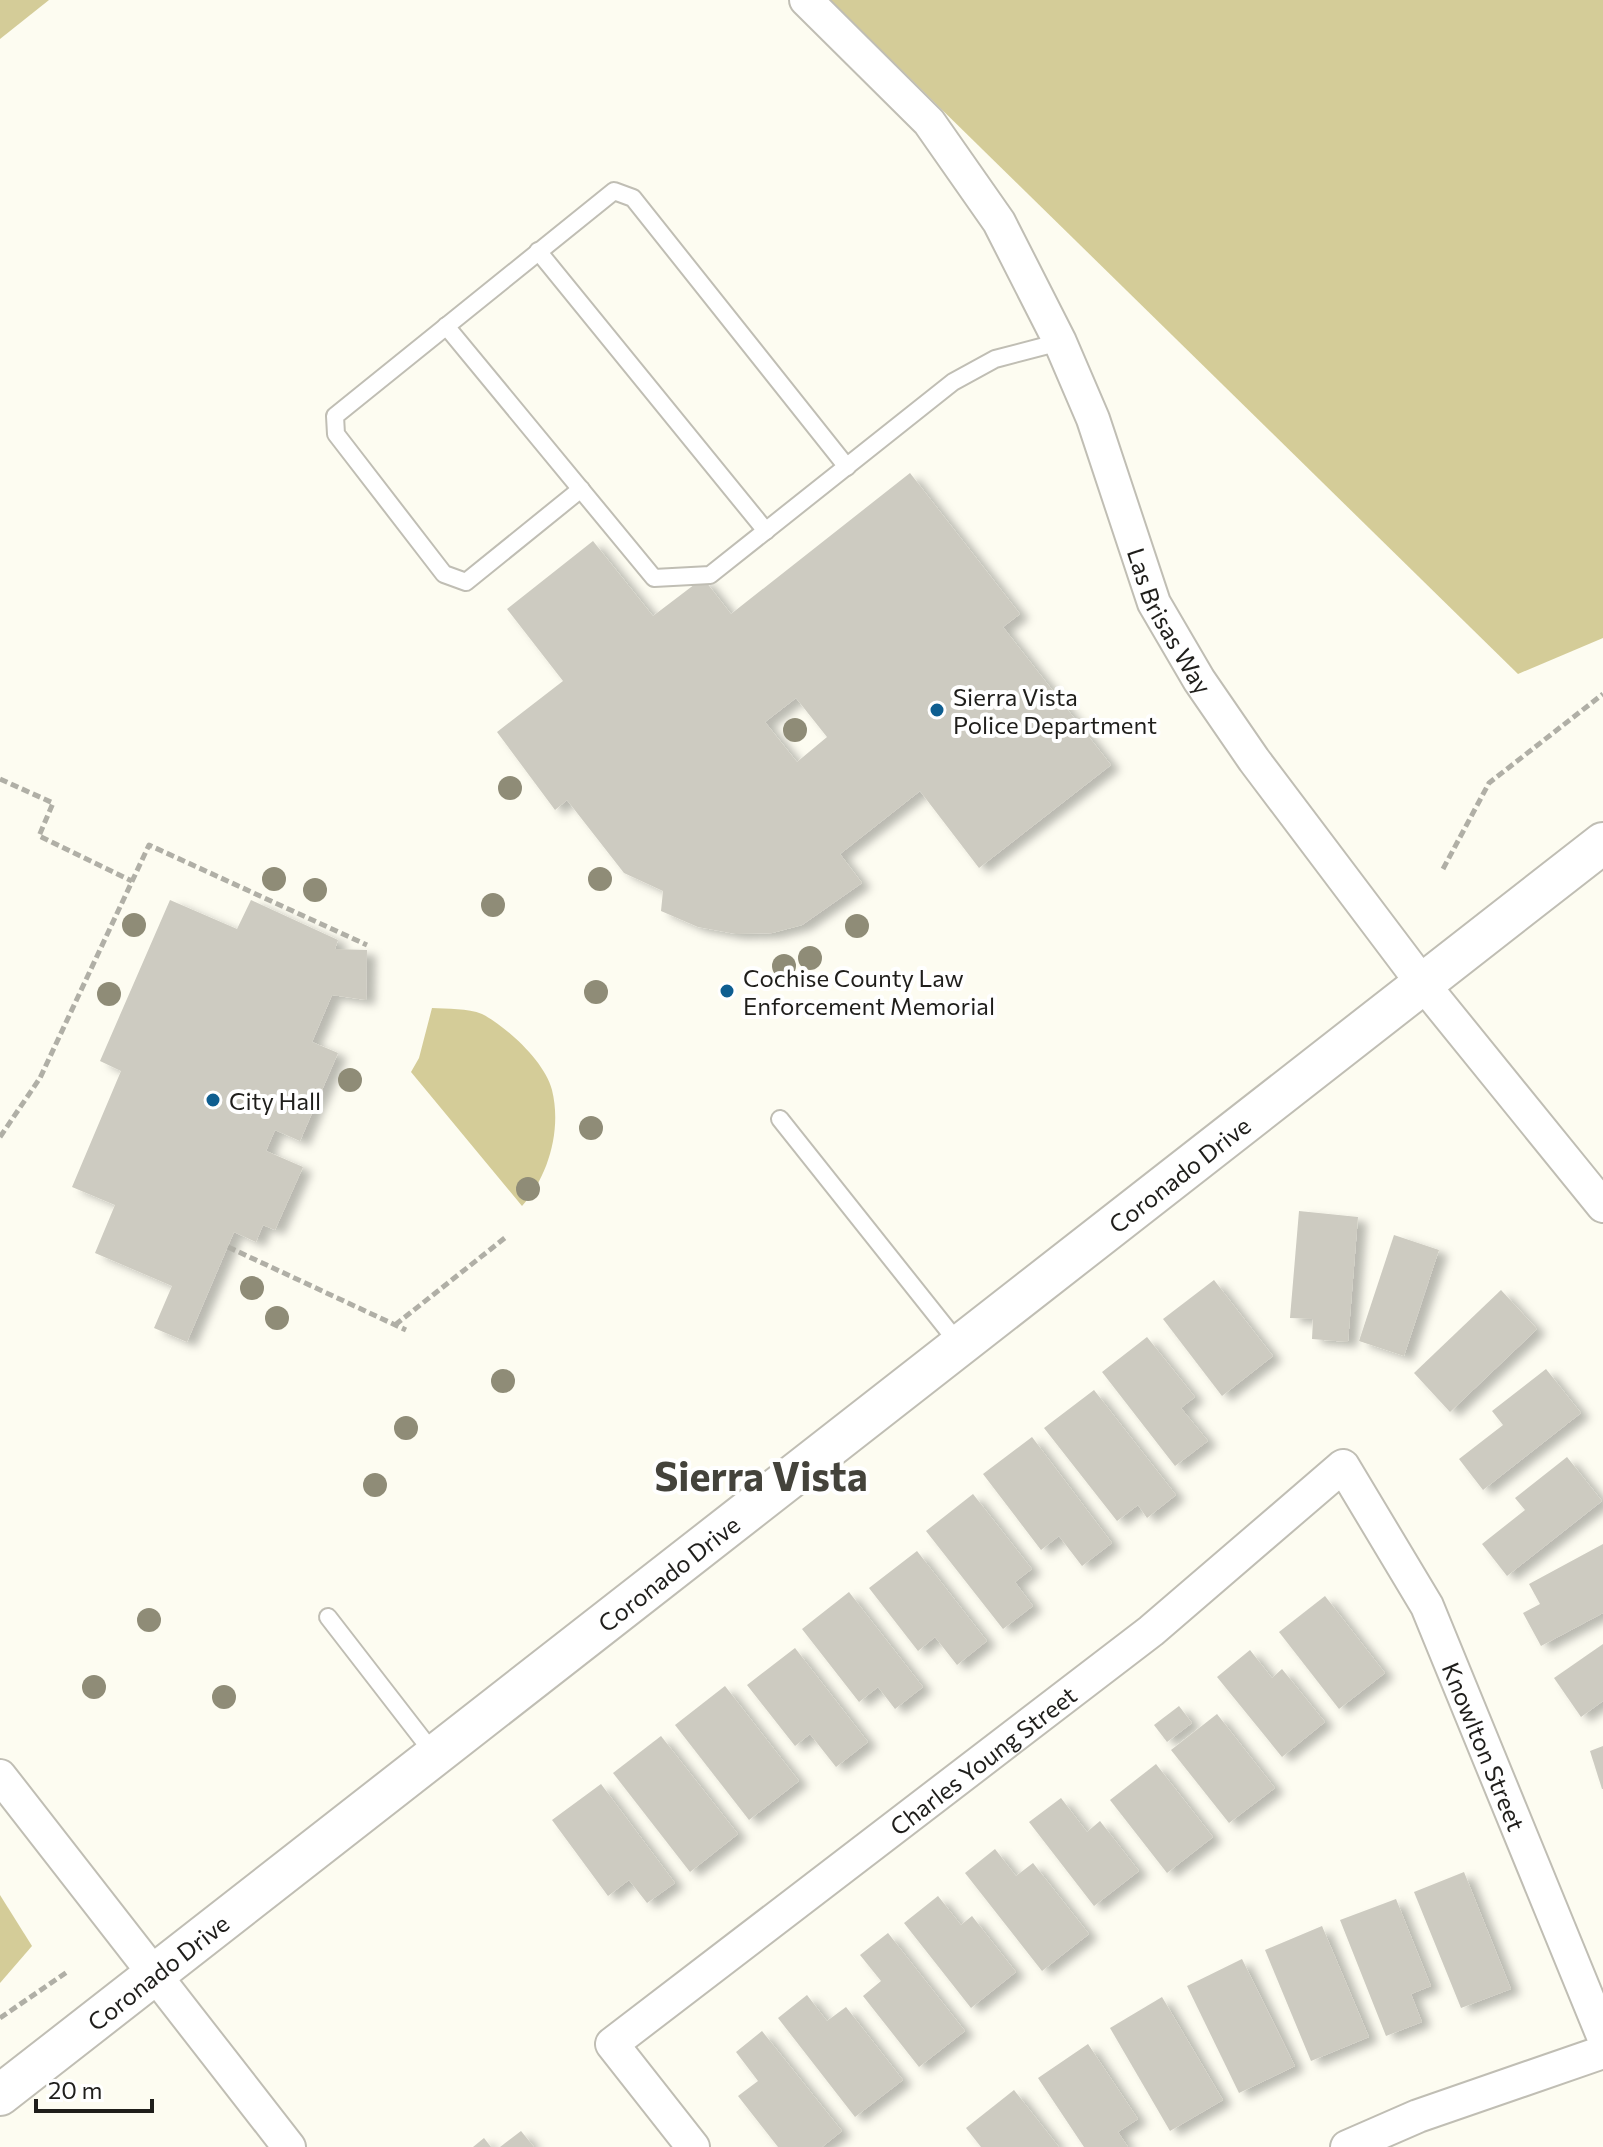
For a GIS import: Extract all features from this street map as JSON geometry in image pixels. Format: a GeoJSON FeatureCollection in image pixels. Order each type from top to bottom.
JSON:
{"type":"FeatureCollection","features":[{"type":"Feature","properties":{"kind":"street","name":"Las Brisas Way"},"geometry":{"type":"LineString","coordinates":[[806,0],[929,122],[999,222],[1060,342],[1093,419],[1154,603],[1199,680],[1254,760],[1423,984],[1603,1206]]}},
{"type":"Feature","properties":{"kind":"street","name":"Coronado Drive"},"geometry":{"type":"LineString","coordinates":[[0,2095],[1603,843]]}},
{"type":"Feature","properties":{"kind":"street","name":"Knowlton Street"},"geometry":{"type":"LineString","coordinates":[[1343,1466],[1427,1606],[1603,2036]]}},
{"type":"Feature","properties":{"kind":"street","name":"Charles Young Street"},"geometry":{"type":"LineString","coordinates":[[693,2147],[612,2044],[1151,1631],[1343,1466]]}},
{"type":"Feature","properties":{"kind":"street"},"geometry":{"type":"LineString","coordinates":[[0,1776],[289,2147]]}},
{"type":"Feature","properties":{"kind":"street"},"geometry":{"type":"LineString","coordinates":[[1347,2147],[1418,2116],[1603,2052]]}},
{"type":"Feature","properties":{"kind":"lane"},"geometry":{"type":"LineString","coordinates":[[581,489],[466,582],[444,574],[336,434],[335,416],[614,191],[633,198],[847,467]]}},
{"type":"Feature","properties":{"kind":"lane"},"geometry":{"type":"LineString","coordinates":[[538,251],[766,531]]}},
{"type":"Feature","properties":{"kind":"lane"},"geometry":{"type":"LineString","coordinates":[[446,326],[654,578],[710,575],[953,382],[995,359],[1060,342]]}},
{"type":"Feature","properties":{"kind":"lane"},"geometry":{"type":"LineString","coordinates":[[780,1119],[960,1346]]}},
{"type":"Feature","properties":{"kind":"lane"},"geometry":{"type":"LineString","coordinates":[[328,1617],[435,1755]]}},
{"type":"Feature","properties":{"kind":"path"},"geometry":{"type":"LineString","coordinates":[[1443,869],[1489,783],[1603,694]]}},
{"type":"Feature","properties":{"kind":"path"},"geometry":{"type":"LineString","coordinates":[[0,779],[53,803],[39,836],[132,881]]}},
{"type":"Feature","properties":{"kind":"path"},"geometry":{"type":"LineString","coordinates":[[0,1137],[40,1078],[149,845],[367,945]]}},
{"type":"Feature","properties":{"kind":"path"},"geometry":{"type":"LineString","coordinates":[[395,1325],[506,1237]]}},
{"type":"Feature","properties":{"kind":"path"},"geometry":{"type":"LineString","coordinates":[[228,1247],[406,1330]]}},
{"type":"Feature","properties":{"kind":"path"},"geometry":{"type":"LineString","coordinates":[[0,2018],[67,1972]]}},
{"type":"Feature","properties":{"kind":"shaded area"},"geometry":{"type":"Polygon","coordinates":[[[0,0],[49,0],[0,39],[0,0]]]}},
{"type":"Feature","properties":{"kind":"shaded area"},"geometry":{"type":"Polygon","coordinates":[[[830,0],[1603,0],[1603,638],[1518,674],[830,0]]]}},
{"type":"Feature","properties":{"kind":"shaded area"},"geometry":{"type":"Polygon","coordinates":[[[432,1008],[470,1011],[492,1020],[524,1046],[548,1079],[555,1105],[554,1137],[546,1167],[522,1206],[411,1072],[419,1058],[432,1008]]]}},
{"type":"Feature","properties":{"kind":"shaded area"},"geometry":{"type":"Polygon","coordinates":[[[0,1895],[32,1946],[0,1983],[0,1895]]]}},
{"type":"Feature","properties":{"kind":"building","name":"Sierra Vista Police Department"},"geometry":{"type":"Polygon","coordinates":[[[910,473],[1020,614],[1003,627],[1111,765],[979,868],[920,791],[840,854],[862,883],[802,925],[772,933],[736,934],[698,927],[661,911],[663,891],[624,873],[567,800],[555,810],[497,732],[563,681],[507,609],[593,541],[653,616],[703,578],[731,614],[910,473]],[[796,698],[765,722],[797,762],[827,737],[796,698]]]}},
{"type":"Feature","properties":{"kind":"building","name":"City Hall"},"geometry":{"type":"Polygon","coordinates":[[[170,900],[237,929],[251,900],[338,940],[335,949],[367,950],[366,1000],[332,995],[312,1042],[338,1053],[300,1141],[275,1130],[266,1151],[303,1167],[275,1230],[263,1225],[256,1242],[234,1232],[187,1342],[154,1328],[172,1286],[95,1253],[115,1205],[72,1187],[121,1071],[100,1061],[170,900]]]}},
{"type":"Feature","properties":{"kind":"building"},"geometry":{"type":"Polygon","coordinates":[[[1299,1211],[1358,1217],[1348,1342],[1312,1339],[1313,1319],[1290,1318],[1299,1211]]]}},
{"type":"Feature","properties":{"kind":"building"},"geometry":{"type":"Polygon","coordinates":[[[1394,1235],[1439,1250],[1404,1356],[1359,1341],[1394,1235]]]}},
{"type":"Feature","properties":{"kind":"building"},"geometry":{"type":"Polygon","coordinates":[[[1214,1280],[1273,1356],[1222,1396],[1163,1319],[1214,1280]]]}},
{"type":"Feature","properties":{"kind":"building"},"geometry":{"type":"Polygon","coordinates":[[[1501,1290],[1537,1329],[1450,1412],[1414,1373],[1501,1290]]]}},
{"type":"Feature","properties":{"kind":"building"},"geometry":{"type":"Polygon","coordinates":[[[1147,1337],[1195,1397],[1181,1408],[1208,1441],[1175,1466],[1102,1372],[1147,1337]]]}},
{"type":"Feature","properties":{"kind":"building"},"geometry":{"type":"Polygon","coordinates":[[[1546,1369],[1581,1413],[1483,1490],[1459,1459],[1503,1425],[1492,1411],[1546,1369]]]}},
{"type":"Feature","properties":{"kind":"building"},"geometry":{"type":"Polygon","coordinates":[[[1094,1390],[1176,1495],[1147,1518],[1138,1505],[1117,1521],[1044,1428],[1094,1390]]]}},
{"type":"Feature","properties":{"kind":"building"},"geometry":{"type":"Polygon","coordinates":[[[1032,1437],[1112,1543],[1082,1566],[1059,1536],[1041,1550],[983,1474],[1032,1437]]]}},
{"type":"Feature","properties":{"kind":"building"},"geometry":{"type":"Polygon","coordinates":[[[1567,1457],[1602,1501],[1507,1576],[1482,1544],[1525,1510],[1515,1498],[1567,1457]]]}},
{"type":"Feature","properties":{"kind":"building"},"geometry":{"type":"Polygon","coordinates":[[[973,1494],[1032,1569],[1015,1582],[1033,1606],[1003,1629],[926,1531],[973,1494]]]}},
{"type":"Feature","properties":{"kind":"building"},"geometry":{"type":"Polygon","coordinates":[[[1603,1544],[1603,1613],[1541,1646],[1523,1613],[1540,1604],[1529,1584],[1603,1544]]]}},
{"type":"Feature","properties":{"kind":"building"},"geometry":{"type":"Polygon","coordinates":[[[917,1551],[987,1641],[957,1665],[935,1637],[918,1651],[869,1588],[917,1551]]]}},
{"type":"Feature","properties":{"kind":"building"},"geometry":{"type":"Polygon","coordinates":[[[849,1592],[923,1687],[895,1709],[878,1687],[859,1702],[802,1629],[849,1592]]]}},
{"type":"Feature","properties":{"kind":"building"},"geometry":{"type":"Polygon","coordinates":[[[1325,1596],[1385,1673],[1339,1709],[1279,1632],[1325,1596]]]}},
{"type":"Feature","properties":{"kind":"building"},"geometry":{"type":"Polygon","coordinates":[[[1603,1644],[1603,1701],[1581,1717],[1554,1678],[1603,1644]]]}},
{"type":"Feature","properties":{"kind":"building"},"geometry":{"type":"Polygon","coordinates":[[[795,1648],[868,1742],[836,1767],[810,1734],[795,1746],[747,1685],[795,1648]]]}},
{"type":"Feature","properties":{"kind":"building"},"geometry":{"type":"Polygon","coordinates":[[[1250,1650],[1272,1678],[1282,1669],[1325,1722],[1282,1757],[1217,1677],[1250,1650]]]}},
{"type":"Feature","properties":{"kind":"building"},"geometry":{"type":"Polygon","coordinates":[[[725,1686],[799,1781],[749,1820],[675,1725],[725,1686]]]}},
{"type":"Feature","properties":{"kind":"building"},"geometry":{"type":"Polygon","coordinates":[[[1179,1706],[1192,1723],[1167,1742],[1154,1725],[1179,1706]]]}},
{"type":"Feature","properties":{"kind":"building"},"geometry":{"type":"Polygon","coordinates":[[[1217,1714],[1275,1788],[1229,1823],[1171,1750],[1217,1714]]]}},
{"type":"Feature","properties":{"kind":"building"},"geometry":{"type":"Polygon","coordinates":[[[661,1736],[738,1834],[690,1872],[613,1773],[661,1736]]]}},
{"type":"Feature","properties":{"kind":"building"},"geometry":{"type":"Polygon","coordinates":[[[1603,1746],[1603,1789],[1602,1789],[1590,1751],[1603,1746]]]}},
{"type":"Feature","properties":{"kind":"building"},"geometry":{"type":"Polygon","coordinates":[[[1156,1764],[1213,1837],[1167,1873],[1110,1800],[1156,1764]]]}},
{"type":"Feature","properties":{"kind":"building"},"geometry":{"type":"Polygon","coordinates":[[[601,1784],[675,1883],[647,1903],[629,1880],[608,1896],[552,1820],[601,1784]]]}},
{"type":"Feature","properties":{"kind":"building"},"geometry":{"type":"Polygon","coordinates":[[[1061,1798],[1087,1832],[1100,1821],[1139,1871],[1094,1906],[1029,1822],[1061,1798]]]}},
{"type":"Feature","properties":{"kind":"building"},"geometry":{"type":"Polygon","coordinates":[[[995,1849],[1016,1876],[1033,1863],[1089,1934],[1042,1971],[965,1873],[995,1849]]]}},
{"type":"Feature","properties":{"kind":"building"},"geometry":{"type":"Polygon","coordinates":[[[1464,1872],[1511,1989],[1461,2008],[1414,1892],[1464,1872]]]}},
{"type":"Feature","properties":{"kind":"building"},"geometry":{"type":"Polygon","coordinates":[[[938,1896],[961,1925],[972,1916],[1016,1972],[971,2008],[904,1923],[938,1896]]]}},
{"type":"Feature","properties":{"kind":"building"},"geometry":{"type":"Polygon","coordinates":[[[1396,1899],[1431,1986],[1411,1994],[1422,2022],[1386,2036],[1340,1920],[1396,1899]]]}},
{"type":"Feature","properties":{"kind":"building"},"geometry":{"type":"Polygon","coordinates":[[[1322,1926],[1369,2037],[1311,2061],[1265,1950],[1322,1926]]]}},
{"type":"Feature","properties":{"kind":"building"},"geometry":{"type":"Polygon","coordinates":[[[888,1933],[965,2031],[919,2067],[863,1996],[881,1981],[860,1955],[888,1933]]]}},
{"type":"Feature","properties":{"kind":"building"},"geometry":{"type":"Polygon","coordinates":[[[1242,1959],[1295,2066],[1239,2093],[1187,1986],[1242,1959]]]}},
{"type":"Feature","properties":{"kind":"building"},"geometry":{"type":"Polygon","coordinates":[[[807,1995],[827,2021],[846,2007],[903,2080],[855,2117],[778,2018],[807,1995]]]}},
{"type":"Feature","properties":{"kind":"building"},"geometry":{"type":"Polygon","coordinates":[[[1162,1997],[1223,2100],[1170,2131],[1110,2028],[1162,1997]]]}},
{"type":"Feature","properties":{"kind":"building"},"geometry":{"type":"Polygon","coordinates":[[[762,2031],[842,2131],[822,2147],[778,2147],[738,2096],[758,2081],[736,2052],[762,2031]]]}},
{"type":"Feature","properties":{"kind":"building"},"geometry":{"type":"Polygon","coordinates":[[[1088,2044],[1138,2119],[1118,2132],[1128,2147],[1084,2147],[1038,2078],[1088,2044]]]}},
{"type":"Feature","properties":{"kind":"building"},"geometry":{"type":"Polygon","coordinates":[[[1014,2090],[1059,2147],[981,2147],[966,2128],[1014,2090]]]}},
{"type":"Feature","properties":{"kind":"building"},"geometry":{"type":"Polygon","coordinates":[[[521,2131],[534,2147],[500,2147],[521,2131]]]}},
{"type":"Feature","properties":{"kind":"building"},"geometry":{"type":"Polygon","coordinates":[[[484,2138],[491,2147],[473,2147],[484,2138]]]}},
{"type":"Feature","properties":{"kind":"place","name":"Sierra Vista Police Department"},"geometry":{"type":"Point","coordinates":[937,710]}},
{"type":"Feature","properties":{"kind":"place","name":"Cochise County Law Enforcement Memorial"},"geometry":{"type":"Point","coordinates":[727,991]}},
{"type":"Feature","properties":{"kind":"place","name":"City Hall"},"geometry":{"type":"Point","coordinates":[213,1100]}},
{"type":"Feature","properties":{"kind":"district","name":"Sierra Vista"},"geometry":{"type":"Point","coordinates":[761,1474]}}]}
